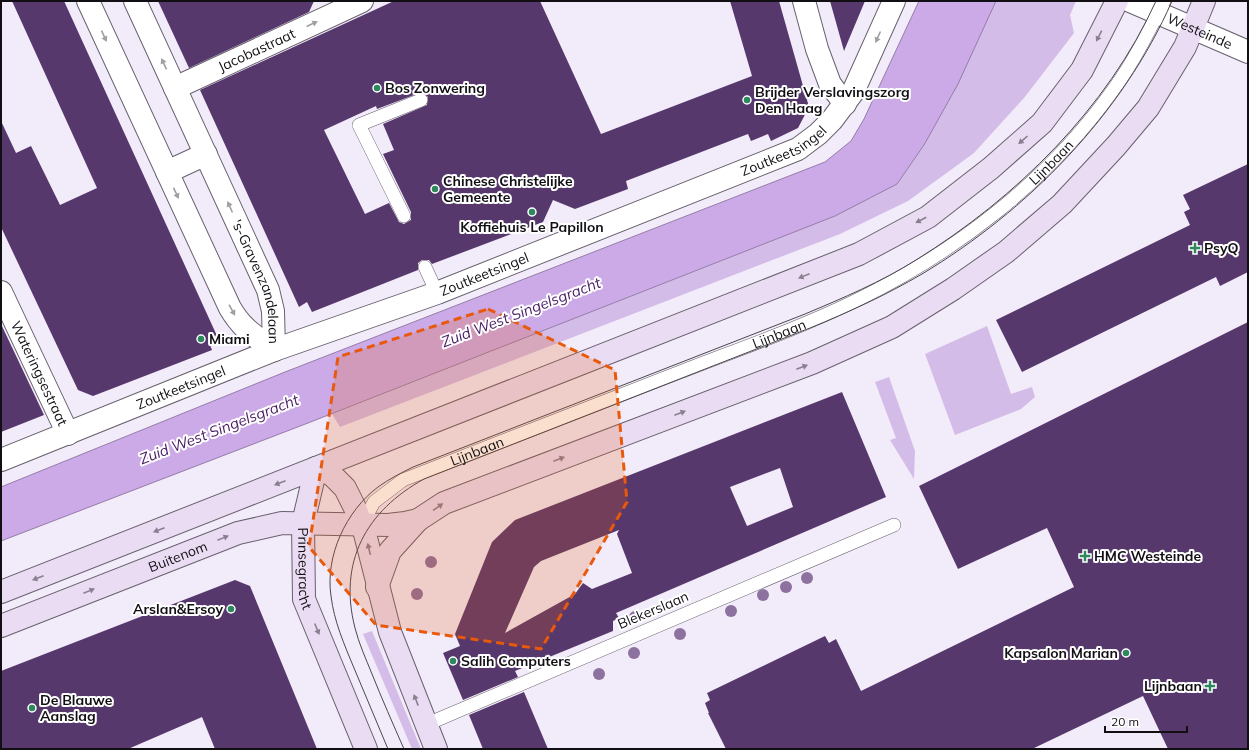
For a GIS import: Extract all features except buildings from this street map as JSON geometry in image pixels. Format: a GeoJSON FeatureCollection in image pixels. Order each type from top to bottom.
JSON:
{"type":"FeatureCollection","features":[{"type":"Feature","properties":{"kind":"main road"},"geometry":{"type":"LineString","coordinates":[[1,592],[859,254],[928,217],[991,168],[1042,123],[1082,70],[1117,1]]}},
{"type":"Feature","properties":{"kind":"main road"},"geometry":{"type":"LineString","coordinates":[[377,587],[390,551],[418,520],[444,503],[827,356],[892,327],[953,289],[1006,252],[1062,204],[1116,146],[1148,108],[1185,47],[1204,1]]}},
{"type":"Feature","properties":{"kind":"main road"},"geometry":{"type":"LineString","coordinates":[[316,468],[332,475],[345,488],[362,524],[377,587],[390,632],[436,749]]}},
{"type":"Feature","properties":{"kind":"main road","name":"Prinsegracht"},"geometry":{"type":"LineString","coordinates":[[316,468],[303,523],[304,598],[366,749]]}},
{"type":"Feature","properties":{"kind":"main road"},"geometry":{"type":"LineString","coordinates":[[362,524],[388,525],[418,520]]}},
{"type":"Feature","properties":{"kind":"main road","name":"Buitenom"},"geometry":{"type":"LineString","coordinates":[[1,626],[238,533],[262,526],[282,523],[362,524]]}},
{"type":"Feature","properties":{"kind":"street","name":"'s-Gravenzandelaan"},"geometry":{"type":"LineString","coordinates":[[88,1],[237,319],[248,332],[274,350]]}},
{"type":"Feature","properties":{"kind":"street","name":"'s-Gravenzandelaan"},"geometry":{"type":"LineString","coordinates":[[135,1],[268,290],[273,311],[274,350]]}},
{"type":"Feature","properties":{"kind":"street","name":"Jacobastraat"},"geometry":{"type":"LineString","coordinates":[[175,88],[335,7],[362,1]]}},
{"type":"Feature","properties":{"kind":"street"},"geometry":{"type":"LineString","coordinates":[[804,1],[817,48],[830,84],[845,104]]}},
{"type":"Feature","properties":{"kind":"street","name":"Zoutkeetsingel"},"geometry":{"type":"LineString","coordinates":[[1,460],[274,350],[437,293],[798,149],[818,134],[845,104],[853,92],[894,1]]}},
{"type":"Feature","properties":{"kind":"street","name":"Westeinde"},"geometry":{"type":"LineString","coordinates":[[1130,1],[1161,7],[1193,27],[1248,52]]}},
{"type":"Feature","properties":{"kind":"street"},"geometry":{"type":"LineString","coordinates":[[167,172],[206,154]]}},
{"type":"Feature","properties":{"kind":"street","name":"Wateringsestraat"},"geometry":{"type":"LineString","coordinates":[[1,292],[68,434]]}},
{"type":"Feature","properties":{"kind":"lane","name":"Lijnbaan"},"geometry":{"type":"LineString","coordinates":[[362,524],[374,502],[403,480],[788,330],[856,301],[919,267],[951,246],[1011,201],[1080,131],[1114,90],[1161,7]]}},
{"type":"Feature","properties":{"kind":"lane"},"geometry":{"type":"LineString","coordinates":[[404,216],[359,125],[421,100]]}},
{"type":"Feature","properties":{"kind":"lane"},"geometry":{"type":"LineString","coordinates":[[425,266],[437,293]]}},
{"type":"Feature","properties":{"kind":"lane","name":"Blekerslaan"},"geometry":{"type":"LineString","coordinates":[[426,725],[894,525]]}},
{"type":"Feature","properties":{"kind":"highlighted area"},"geometry":{"type":"Polygon","coordinates":[[[488,309],[615,370],[627,502],[541,649],[376,625],[309,547],[338,357],[488,309]]]}},
{"type":"Feature","properties":{"kind":"shaded area"},"geometry":{"type":"Polygon","coordinates":[[[996,1],[1076,1],[1070,15],[1074,33],[1024,98],[974,153],[908,201],[840,234],[340,427],[332,414],[835,216],[897,184],[924,145],[996,1]]]}},
{"type":"Feature","properties":{"kind":"shaded area"},"geometry":{"type":"Polygon","coordinates":[[[987,326],[1011,394],[1032,387],[1035,397],[1021,409],[955,435],[925,354],[987,326]]]}},
{"type":"Feature","properties":{"kind":"shaded area"},"geometry":{"type":"Polygon","coordinates":[[[889,377],[915,451],[914,479],[890,440],[896,438],[875,382],[889,377]]]}},
{"type":"Feature","properties":{"kind":"shaded area"},"geometry":{"type":"Polygon","coordinates":[[[372,631],[421,749],[412,749],[363,634],[372,631]]]}},
{"type":"Feature","properties":{"kind":"water","name":"Zuid West Singelsgracht"},"geometry":{"type":"Polygon","coordinates":[[[919,1],[996,1],[958,84],[924,145],[897,184],[835,216],[308,423],[1,541],[1,487],[285,372],[825,162],[851,141],[864,119],[919,1]]]}},
{"type":"Feature","properties":{"kind":"tram line"},"geometry":{"type":"LineString","coordinates":[[388,749],[343,641],[334,614],[331,596],[331,565],[340,536],[347,521],[367,497],[386,481],[413,467],[805,314],[876,283],[916,260],[953,236],[989,209],[1055,148],[1085,114],[1112,78],[1136,41],[1156,1]]}},
{"type":"Feature","properties":{"kind":"tram line"},"geometry":{"type":"LineString","coordinates":[[404,749],[361,646],[355,628],[351,604],[350,581],[354,560],[361,541],[372,523],[386,506],[424,479],[839,316],[895,289],[961,249],[998,221],[1034,190],[1068,156],[1099,120],[1127,82],[1151,43],[1172,1]]}},
{"type":"Feature","properties":{"kind":"place","name":"Bos Zonwering"},"geometry":{"type":"Point","coordinates":[377,88]}},
{"type":"Feature","properties":{"kind":"place","name":"Brijder Verslavingszorg Den Haag"},"geometry":{"type":"Point","coordinates":[747,100]}},
{"type":"Feature","properties":{"kind":"place","name":"Chinese Christelijke Gemeente"},"geometry":{"type":"Point","coordinates":[435,189]}},
{"type":"Feature","properties":{"kind":"place","name":"Koffiehuis Le Papillon"},"geometry":{"type":"Point","coordinates":[532,212]}},
{"type":"Feature","properties":{"kind":"place","name":"PsyQ"},"geometry":{"type":"Point","coordinates":[1195,248]}},
{"type":"Feature","properties":{"kind":"place","name":"Miami"},"geometry":{"type":"Point","coordinates":[201,339]}},
{"type":"Feature","properties":{"kind":"place","name":"HMC Westeinde"},"geometry":{"type":"Point","coordinates":[1085,556]}},
{"type":"Feature","properties":{"kind":"place","name":"Arslan&Ersoy"},"geometry":{"type":"Point","coordinates":[231,609]}},
{"type":"Feature","properties":{"kind":"place","name":"Kapsalon Marian"},"geometry":{"type":"Point","coordinates":[1126,653]}},
{"type":"Feature","properties":{"kind":"place","name":"Salih Computers"},"geometry":{"type":"Point","coordinates":[453,661]}},
{"type":"Feature","properties":{"kind":"place","name":"Lijnbaan"},"geometry":{"type":"Point","coordinates":[1210,686]}},
{"type":"Feature","properties":{"kind":"place","name":"De Blauwe Aanslag"},"geometry":{"type":"Point","coordinates":[32,708]}}]}
